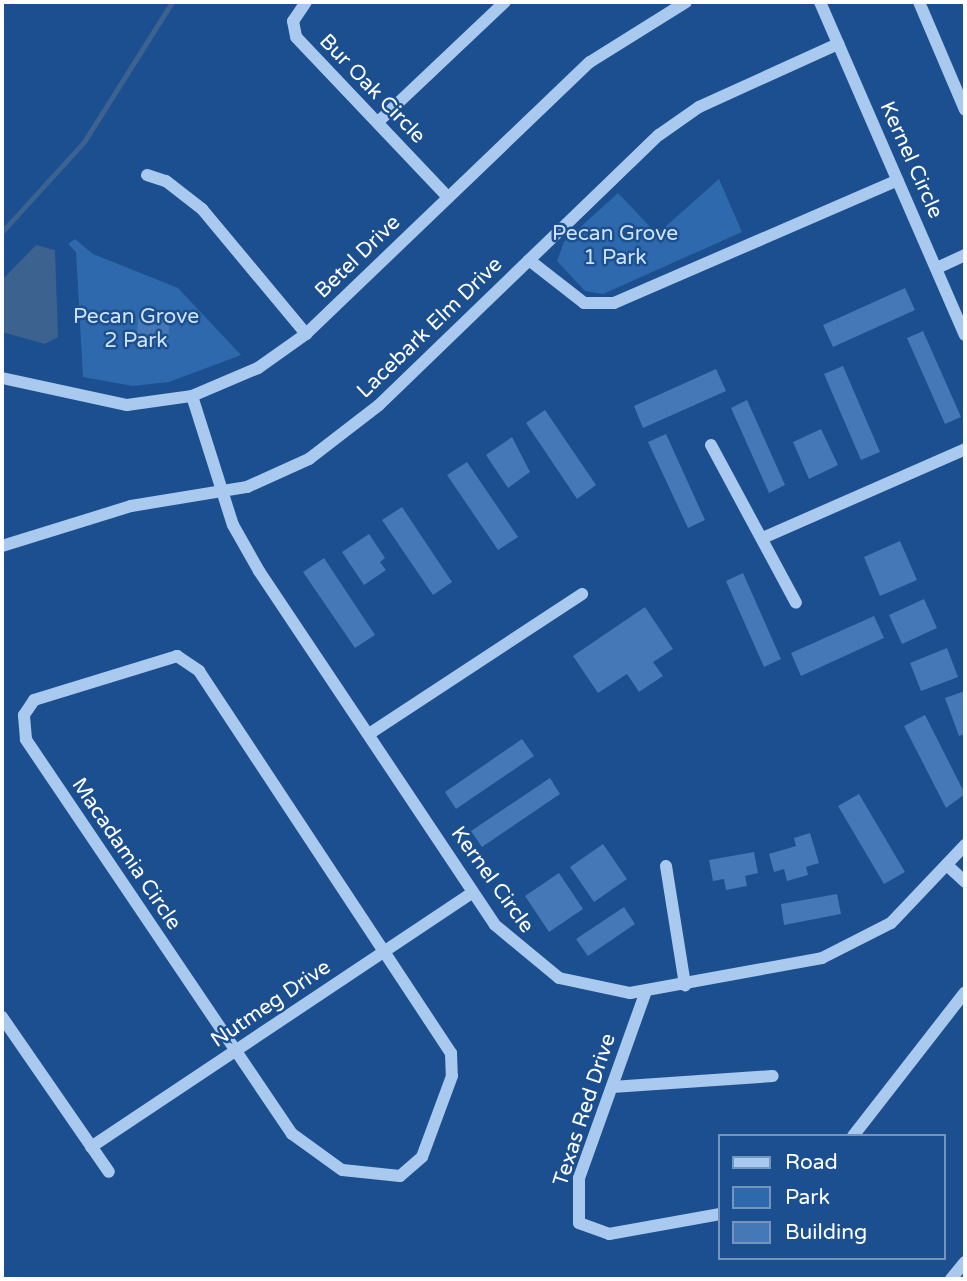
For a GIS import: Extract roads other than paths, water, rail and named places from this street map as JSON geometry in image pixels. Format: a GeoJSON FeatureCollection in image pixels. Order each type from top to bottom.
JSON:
{"type":"FeatureCollection","features":[{"type":"Feature","properties":{"kind":"street","name":"Bur Oak Circle"},"geometry":{"type":"LineString","coordinates":[[306,2],[293,21],[296,37],[448,197]]}},
{"type":"Feature","properties":{"kind":"street"},"geometry":{"type":"LineString","coordinates":[[378,122],[505,2]]}},
{"type":"Feature","properties":{"kind":"street","name":"Betel Drive"},"geometry":{"type":"LineString","coordinates":[[2,378],[89,401],[127,404],[192,396],[258,368],[306,334],[590,62],[660,7],[686,2]]}},
{"type":"Feature","properties":{"kind":"street","name":"Kernel Circle"},"geometry":{"type":"LineString","coordinates":[[820,2],[965,335]]}},
{"type":"Feature","properties":{"kind":"street"},"geometry":{"type":"LineString","coordinates":[[919,2],[965,110]]}},
{"type":"Feature","properties":{"kind":"street","name":"Lacebark Elm Drive"},"geometry":{"type":"LineString","coordinates":[[2,546],[131,506],[221,492],[264,481],[343,436],[651,143],[699,107],[838,44]]}},
{"type":"Feature","properties":{"kind":"street"},"geometry":{"type":"LineString","coordinates":[[147,175],[166,181],[202,209],[306,334]]}},
{"type":"Feature","properties":{"kind":"street"},"geometry":{"type":"LineString","coordinates":[[529,260],[577,300],[614,303],[898,180]]}},
{"type":"Feature","properties":{"kind":"street"},"geometry":{"type":"LineString","coordinates":[[937,268],[965,255]]}},
{"type":"Feature","properties":{"kind":"street","name":"Kernel Circle"},"geometry":{"type":"LineString","coordinates":[[192,396],[221,492],[259,571],[472,892],[515,947],[559,978],[602,990],[646,991],[800,964],[856,945],[907,911],[965,845]]}},
{"type":"Feature","properties":{"kind":"street"},"geometry":{"type":"LineString","coordinates":[[711,445],[735,499],[765,537],[796,603]]}},
{"type":"Feature","properties":{"kind":"street"},"geometry":{"type":"LineString","coordinates":[[765,537],[965,449]]}},
{"type":"Feature","properties":{"kind":"street"},"geometry":{"type":"LineString","coordinates":[[369,734],[582,594]]}},
{"type":"Feature","properties":{"kind":"street","name":"Macadamia Circle"},"geometry":{"type":"LineString","coordinates":[[164,657],[192,663],[383,952],[453,1060],[452,1076],[413,1169],[376,1178],[320,1159],[292,1134],[26,738],[24,715],[34,700],[164,657]]}},
{"type":"Feature","properties":{"kind":"street"},"geometry":{"type":"LineString","coordinates":[[666,866],[685,985]]}},
{"type":"Feature","properties":{"kind":"street"},"geometry":{"type":"LineString","coordinates":[[948,866],[965,882]]}},
{"type":"Feature","properties":{"kind":"street","name":"Nutmeg Drive"},"geometry":{"type":"LineString","coordinates":[[91,1147],[472,892]]}},
{"type":"Feature","properties":{"kind":"street","name":"Texas Red Drive"},"geometry":{"type":"LineString","coordinates":[[646,991],[579,1178],[579,1223],[609,1234],[718,1214]]}},
{"type":"Feature","properties":{"kind":"street"},"geometry":{"type":"LineString","coordinates":[[855,1134],[965,992]]}},
{"type":"Feature","properties":{"kind":"street"},"geometry":{"type":"LineString","coordinates":[[2,1017],[110,1172]]}},
{"type":"Feature","properties":{"kind":"street"},"geometry":{"type":"LineString","coordinates":[[612,1087],[773,1076]]}},
{"type":"Feature","properties":{"kind":"street"},"geometry":{"type":"LineString","coordinates":[[951,1279],[965,1262]]}},
{"type":"Feature","properties":{"kind":"waterway"},"geometry":{"type":"LineString","coordinates":[[2,232],[84,142],[172,2]]}},
{"type":"Feature","properties":{"kind":"park label","name":"Pecan Grove 1 Park"},"geometry":{"type":"Point","coordinates":[615,246]}},
{"type":"Feature","properties":{"kind":"park label","name":"Pecan Grove 2 Park"},"geometry":{"type":"Point","coordinates":[136,329]}}]}
